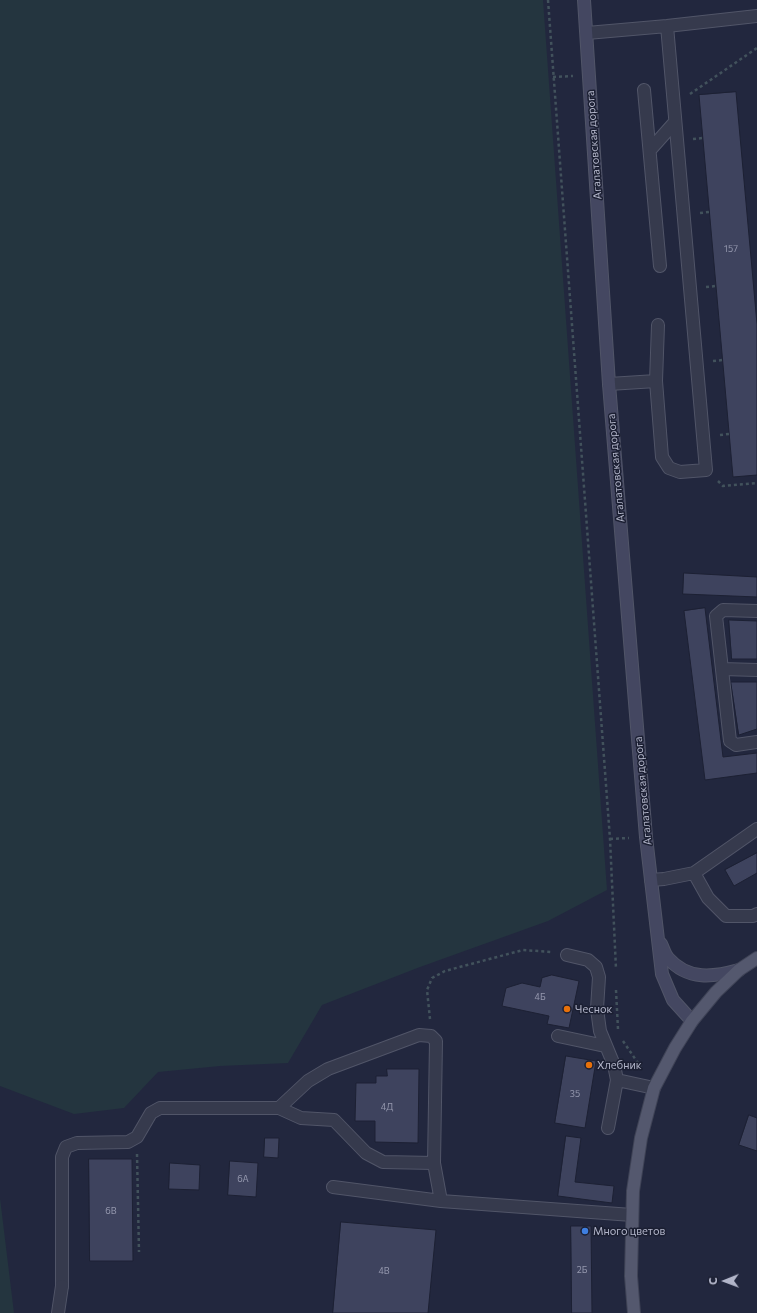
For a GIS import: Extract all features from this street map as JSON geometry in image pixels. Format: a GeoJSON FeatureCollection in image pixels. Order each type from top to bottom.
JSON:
{"type":"FeatureCollection","features":[{"type":"Feature","properties":{"kind":"main road","name":"Агалатовская дорога"},"geometry":{"type":"LineString","coordinates":[[584,0],[609,384],[651,880],[662,974],[674,1000],[692,1021]]}},
{"type":"Feature","properties":{"kind":"main road"},"geometry":{"type":"LineString","coordinates":[[657,936],[668,958],[683,970],[699,976],[719,976],[739,970]]}},
{"type":"Feature","properties":{"kind":"main road"},"geometry":{"type":"LineString","coordinates":[[634,1313],[631,1276],[633,1191],[641,1138],[654,1088],[675,1048],[692,1021],[716,992],[739,970],[757,958]]}},
{"type":"Feature","properties":{"kind":"street"},"geometry":{"type":"LineString","coordinates":[[587,33],[757,16]]}},
{"type":"Feature","properties":{"kind":"street"},"geometry":{"type":"LineString","coordinates":[[658,325],[656,381],[662,457],[669,468],[680,472],[706,470],[667,26]]}},
{"type":"Feature","properties":{"kind":"street"},"geometry":{"type":"LineString","coordinates":[[644,90],[660,266]]}},
{"type":"Feature","properties":{"kind":"street"},"geometry":{"type":"LineString","coordinates":[[650,150],[675,122]]}},
{"type":"Feature","properties":{"kind":"street"},"geometry":{"type":"LineString","coordinates":[[609,384],[656,381]]}},
{"type":"Feature","properties":{"kind":"street"},"geometry":{"type":"LineString","coordinates":[[757,611],[723,610],[716,616],[730,740],[736,745],[757,742]]}},
{"type":"Feature","properties":{"kind":"street"},"geometry":{"type":"LineString","coordinates":[[722,669],[757,670]]}},
{"type":"Feature","properties":{"kind":"street"},"geometry":{"type":"LineString","coordinates":[[651,880],[664,879],[694,872],[757,829]]}},
{"type":"Feature","properties":{"kind":"street"},"geometry":{"type":"LineString","coordinates":[[694,872],[708,898],[726,916],[753,916],[757,914]]}},
{"type":"Feature","properties":{"kind":"street"},"geometry":{"type":"LineString","coordinates":[[567,956],[588,960],[596,967],[599,977],[597,1009],[600,1031],[614,1065],[617,1080],[608,1128]]}},
{"type":"Feature","properties":{"kind":"street"},"geometry":{"type":"LineString","coordinates":[[279,1108],[308,1081],[328,1069],[419,1035],[431,1036],[436,1041],[434,1163],[440,1201]]}},
{"type":"Feature","properties":{"kind":"street"},"geometry":{"type":"LineString","coordinates":[[558,1036],[605,1046]]}},
{"type":"Feature","properties":{"kind":"street"},"geometry":{"type":"LineString","coordinates":[[617,1080],[654,1088]]}},
{"type":"Feature","properties":{"kind":"street"},"geometry":{"type":"LineString","coordinates":[[58,1313],[62,1286],[62,1157],[66,1147],[77,1143],[128,1142],[137,1137],[151,1113],[160,1108],[279,1108],[301,1118],[334,1120],[366,1153],[383,1162],[434,1163]]}},
{"type":"Feature","properties":{"kind":"street"},"geometry":{"type":"LineString","coordinates":[[333,1187],[440,1201],[632,1215]]}},
{"type":"Feature","properties":{"kind":"path"},"geometry":{"type":"LineString","coordinates":[[548,0],[610,839],[616,971]]}},
{"type":"Feature","properties":{"kind":"path"},"geometry":{"type":"LineString","coordinates":[[674,104],[757,48]]}},
{"type":"Feature","properties":{"kind":"path"},"geometry":{"type":"LineString","coordinates":[[553,78],[579,75]]}},
{"type":"Feature","properties":{"kind":"path"},"geometry":{"type":"LineString","coordinates":[[706,470],[723,486],[757,483]]}},
{"type":"Feature","properties":{"kind":"path"},"geometry":{"type":"LineString","coordinates":[[610,839],[636,838]]}},
{"type":"Feature","properties":{"kind":"path"},"geometry":{"type":"LineString","coordinates":[[431,1036],[427,990],[432,978],[445,971],[523,950],[548,951],[567,956]]}},
{"type":"Feature","properties":{"kind":"path"},"geometry":{"type":"LineString","coordinates":[[616,987],[618,1033]]}},
{"type":"Feature","properties":{"kind":"path"},"geometry":{"type":"LineString","coordinates":[[623,1040],[640,1066],[636,1084]]}},
{"type":"Feature","properties":{"kind":"path"},"geometry":{"type":"LineString","coordinates":[[137,1137],[139,1252]]}},
{"type":"Feature","properties":{"kind":"shaded area"},"geometry":{"type":"Polygon","coordinates":[[[0,0],[543,0],[607,890],[548,921],[420,967],[322,1005],[288,1063],[220,1066],[158,1072],[124,1108],[74,1114],[0,1086],[0,0]]]}},
{"type":"Feature","properties":{"kind":"shaded area"},"geometry":{"type":"Polygon","coordinates":[[[0,1198],[14,1313],[0,1313],[0,1198]]]}},
{"type":"Feature","properties":{"kind":"building"},"geometry":{"type":"Polygon","coordinates":[[[736,92],[757,324],[757,475],[733,477],[699,95],[736,92]]]}},
{"type":"Feature","properties":{"kind":"building"},"geometry":{"type":"Polygon","coordinates":[[[684,573],[757,577],[757,597],[683,594],[684,573]]]}},
{"type":"Feature","properties":{"kind":"building"},"geometry":{"type":"Polygon","coordinates":[[[705,608],[723,757],[757,753],[757,773],[705,780],[684,611],[705,608]]]}},
{"type":"Feature","properties":{"kind":"building"},"geometry":{"type":"Polygon","coordinates":[[[729,620],[757,621],[757,659],[732,659],[729,620]]]}},
{"type":"Feature","properties":{"kind":"building"},"geometry":{"type":"Polygon","coordinates":[[[731,682],[757,682],[757,729],[739,735],[731,682]]]}},
{"type":"Feature","properties":{"kind":"building"},"geometry":{"type":"Polygon","coordinates":[[[757,853],[757,873],[734,886],[725,870],[757,853]]]}},
{"type":"Feature","properties":{"kind":"building"},"geometry":{"type":"Polygon","coordinates":[[[552,975],[579,981],[569,1028],[547,1024],[549,1016],[502,1006],[506,988],[522,983],[540,987],[542,978],[552,975]]]}},
{"type":"Feature","properties":{"kind":"building"},"geometry":{"type":"Polygon","coordinates":[[[566,1056],[596,1061],[585,1128],[555,1123],[566,1056]]]}},
{"type":"Feature","properties":{"kind":"building"},"geometry":{"type":"Polygon","coordinates":[[[387,1069],[419,1069],[418,1143],[375,1142],[375,1121],[355,1121],[356,1083],[376,1083],[376,1076],[387,1076],[387,1069]]]}},
{"type":"Feature","properties":{"kind":"building"},"geometry":{"type":"Polygon","coordinates":[[[749,1115],[757,1118],[757,1151],[739,1145],[749,1115]]]}},
{"type":"Feature","properties":{"kind":"building"},"geometry":{"type":"Polygon","coordinates":[[[566,1136],[581,1138],[575,1182],[614,1186],[612,1203],[558,1196],[566,1136]]]}},
{"type":"Feature","properties":{"kind":"building"},"geometry":{"type":"Polygon","coordinates":[[[265,1138],[279,1138],[278,1158],[264,1157],[265,1138]]]}},
{"type":"Feature","properties":{"kind":"building"},"geometry":{"type":"Polygon","coordinates":[[[89,1159],[132,1159],[133,1261],[90,1261],[89,1159]]]}},
{"type":"Feature","properties":{"kind":"building"},"geometry":{"type":"Polygon","coordinates":[[[230,1161],[258,1163],[256,1197],[228,1195],[230,1161]]]}},
{"type":"Feature","properties":{"kind":"building"},"geometry":{"type":"Polygon","coordinates":[[[170,1163],[200,1165],[199,1190],[169,1189],[170,1163]]]}},
{"type":"Feature","properties":{"kind":"building"},"geometry":{"type":"Polygon","coordinates":[[[341,1222],[436,1230],[428,1313],[333,1313],[341,1222]]]}},
{"type":"Feature","properties":{"kind":"building"},"geometry":{"type":"Polygon","coordinates":[[[571,1226],[591,1226],[592,1313],[572,1313],[571,1226]]]}},
{"type":"Feature","properties":{"kind":"place","name":"Чеснок"},"geometry":{"type":"Point","coordinates":[567,1009]}},
{"type":"Feature","properties":{"kind":"place","name":"Хлебник"},"geometry":{"type":"Point","coordinates":[589,1065]}},
{"type":"Feature","properties":{"kind":"place","name":"Много цветов"},"geometry":{"type":"Point","coordinates":[585,1231]}}]}
